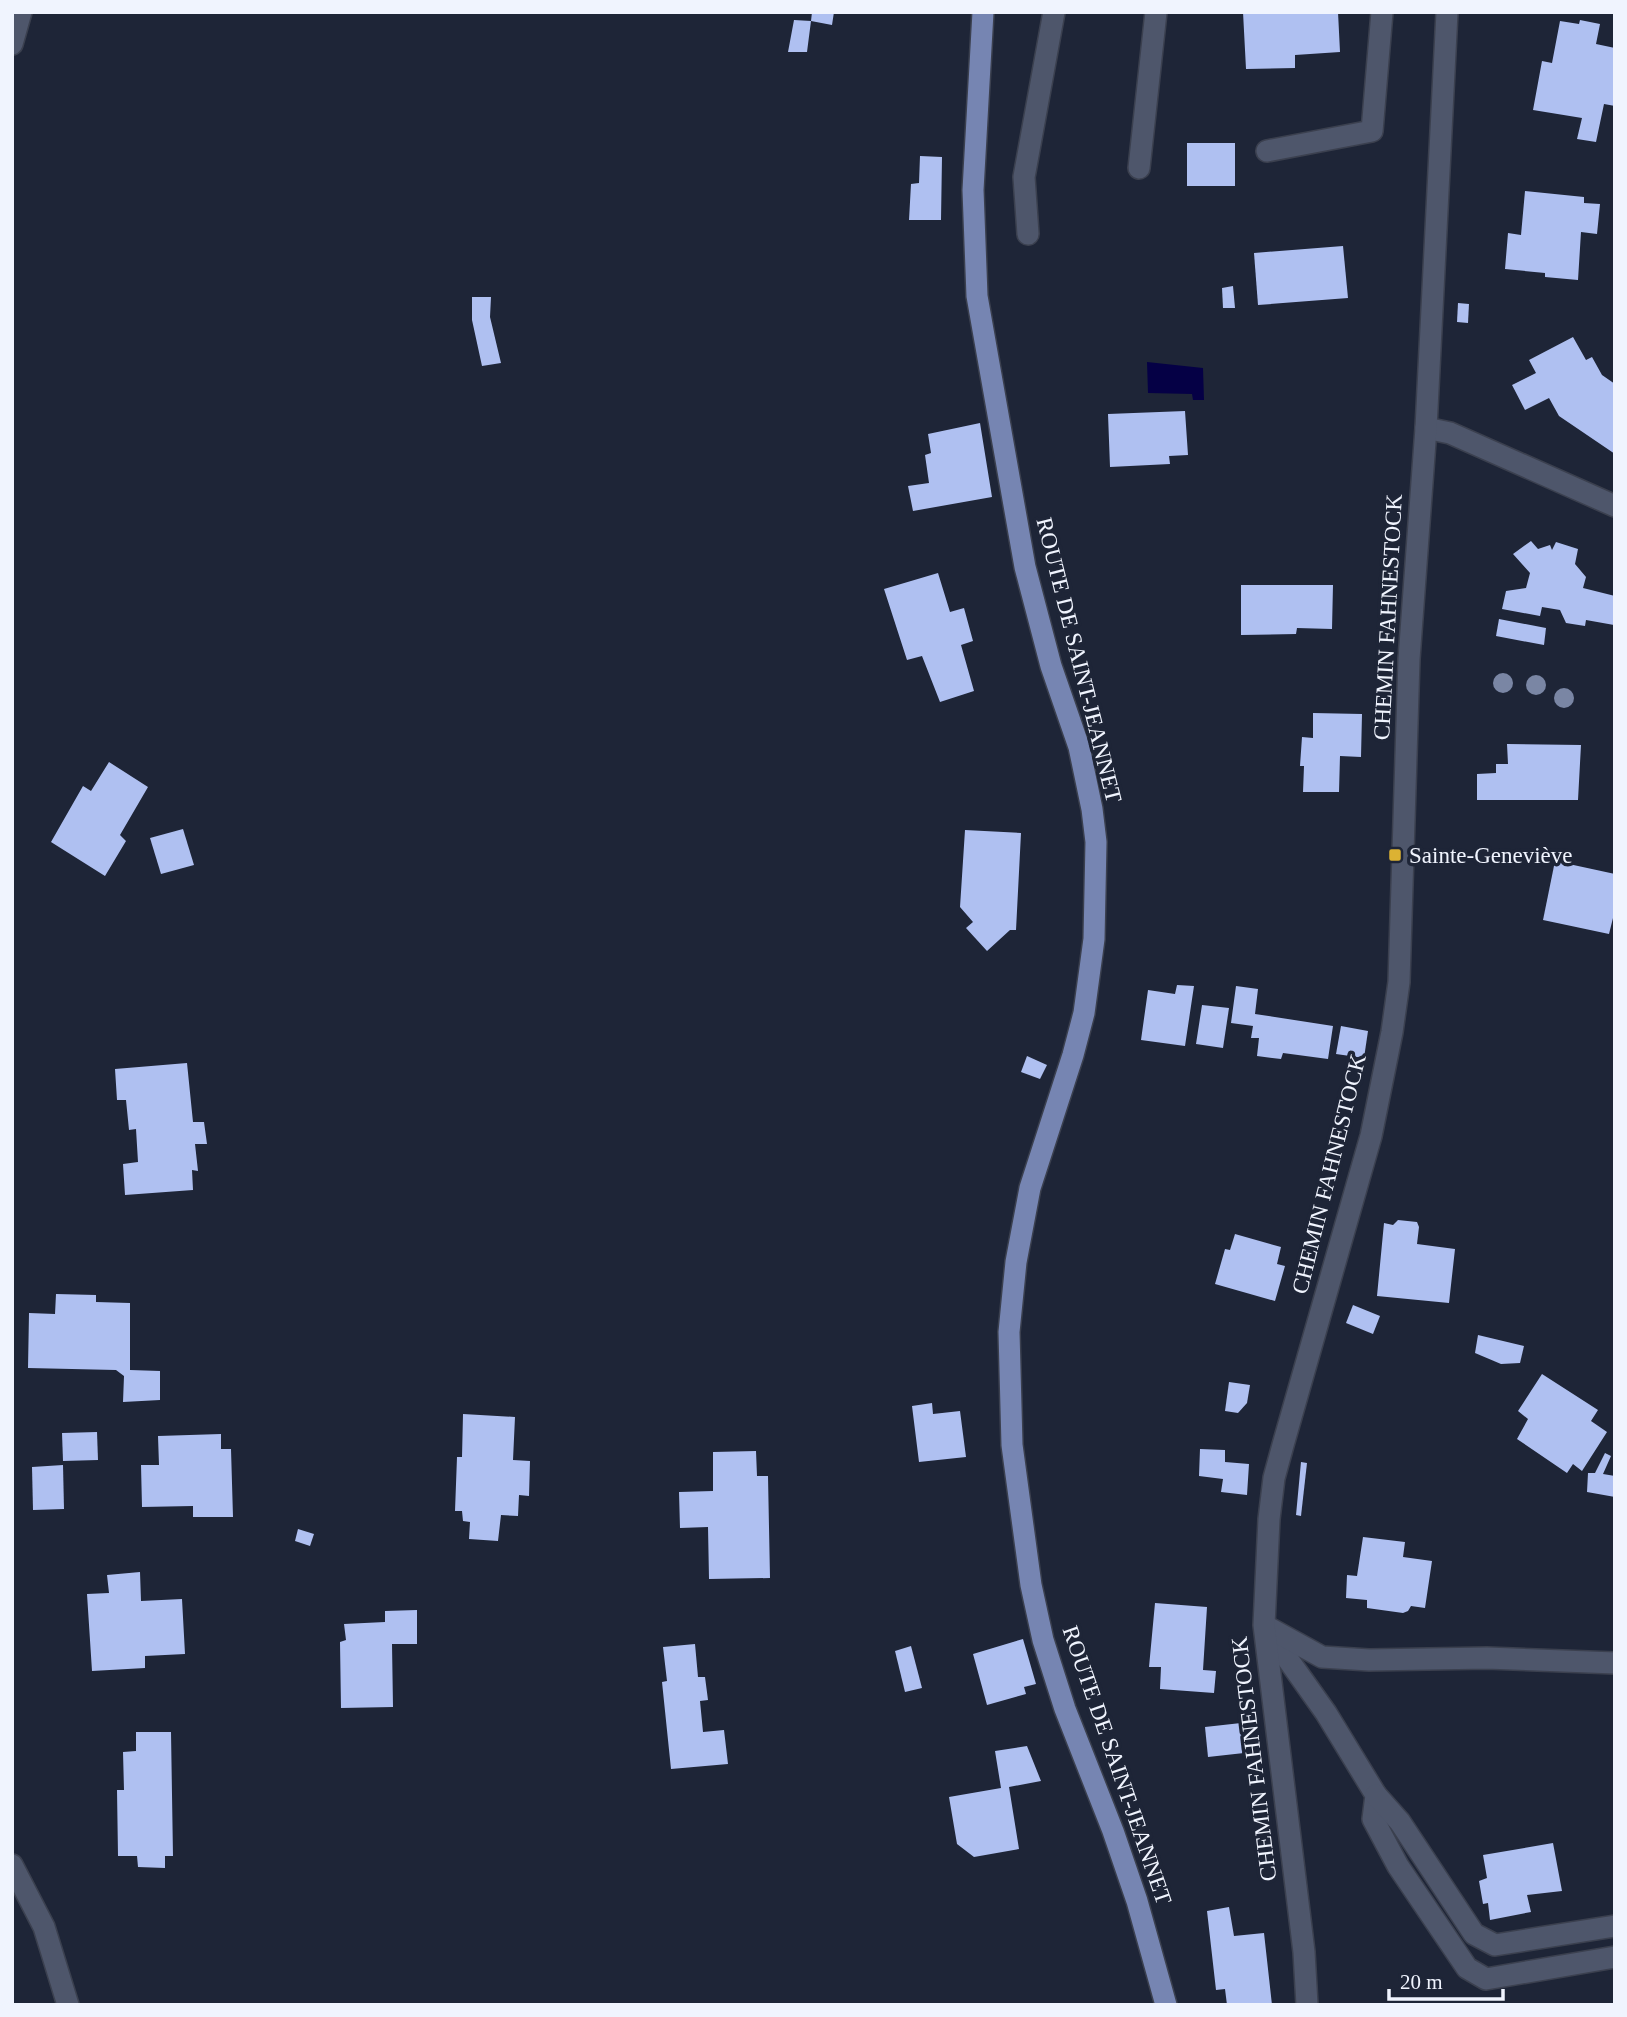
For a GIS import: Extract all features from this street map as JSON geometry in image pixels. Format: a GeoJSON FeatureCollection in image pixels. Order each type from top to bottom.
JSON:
{"type":"FeatureCollection","features":[{"type":"Feature","properties":{"kind":"main road","name":"ROUTE DE SAINT-JEANNET"},"geometry":{"type":"LineString","coordinates":[[983,12],[973,190],[977,296],[1025,567],[1051,666],[1079,747],[1096,842],[1094,939],[1084,1013],[1030,1188],[1016,1262],[1009,1332],[1012,1446],[1031,1585],[1043,1640],[1065,1709],[1113,1831],[1137,1901],[1166,2005]]}},
{"type":"Feature","properties":{"kind":"street"},"geometry":{"type":"LineString","coordinates":[[12,44],[21,12]]}},
{"type":"Feature","properties":{"kind":"street"},"geometry":{"type":"LineString","coordinates":[[1028,234],[1024,177],[1054,12]]}},
{"type":"Feature","properties":{"kind":"street"},"geometry":{"type":"LineString","coordinates":[[1139,168],[1156,12]]}},
{"type":"Feature","properties":{"kind":"street"},"geometry":{"type":"LineString","coordinates":[[1267,151],[1372,131],[1382,12]]}},
{"type":"Feature","properties":{"kind":"street","name":"CHEMIN FAHNESTOCK"},"geometry":{"type":"LineString","coordinates":[[1307,2005],[1304,1952],[1264,1625],[1269,1519],[1275,1478],[1371,1136],[1399,982],[1409,659],[1426,428],[1447,12]]}},
{"type":"Feature","properties":{"kind":"street"},"geometry":{"type":"LineString","coordinates":[[1426,428],[1450,433],[1615,506]]}},
{"type":"Feature","properties":{"kind":"street"},"geometry":{"type":"LineString","coordinates":[[1264,1625],[1322,1657],[1369,1660],[1487,1658],[1615,1663]]}},
{"type":"Feature","properties":{"kind":"street"},"geometry":{"type":"LineString","coordinates":[[1264,1625],[1326,1713],[1376,1795],[1400,1822],[1474,1934],[1495,1945],[1615,1926]]}},
{"type":"Feature","properties":{"kind":"street"},"geometry":{"type":"LineString","coordinates":[[1376,1795],[1373,1819],[1398,1866],[1467,1968],[1486,1979],[1615,1957]]}},
{"type":"Feature","properties":{"kind":"street"},"geometry":{"type":"LineString","coordinates":[[12,1866],[44,1927],[68,2005]]}},
{"type":"Feature","properties":{"kind":"shaded area"},"geometry":{"type":"Polygon","coordinates":[[[1147,362],[1203,368],[1204,400],[1193,400],[1192,394],[1148,393],[1147,362]]]}},
{"type":"Feature","properties":{"kind":"building"},"geometry":{"type":"Polygon","coordinates":[[[812,12],[834,12],[832,25],[811,21],[812,12]]]}},
{"type":"Feature","properties":{"kind":"building"},"geometry":{"type":"Polygon","coordinates":[[[1243,12],[1338,12],[1340,52],[1295,55],[1295,68],[1246,69],[1243,12]]]}},
{"type":"Feature","properties":{"kind":"building"},"geometry":{"type":"Polygon","coordinates":[[[794,20],[811,21],[807,52],[788,52],[794,20]]]}},
{"type":"Feature","properties":{"kind":"building"},"geometry":{"type":"Polygon","coordinates":[[[1580,20],[1600,24],[1596,44],[1615,48],[1615,106],[1604,104],[1596,142],[1577,139],[1582,118],[1533,110],[1542,61],[1552,63],[1560,21],[1579,24],[1580,20]]]}},
{"type":"Feature","properties":{"kind":"building"},"geometry":{"type":"Polygon","coordinates":[[[1187,143],[1235,143],[1235,186],[1187,186],[1187,143]]]}},
{"type":"Feature","properties":{"kind":"building"},"geometry":{"type":"Polygon","coordinates":[[[920,156],[942,157],[941,220],[909,220],[911,184],[919,183],[920,156]]]}},
{"type":"Feature","properties":{"kind":"building"},"geometry":{"type":"Polygon","coordinates":[[[1525,191],[1584,197],[1584,203],[1600,204],[1597,234],[1581,232],[1578,280],[1505,269],[1508,233],[1521,235],[1525,191]]]}},
{"type":"Feature","properties":{"kind":"building"},"geometry":{"type":"Polygon","coordinates":[[[1343,246],[1348,298],[1258,305],[1254,253],[1343,246]]]}},
{"type":"Feature","properties":{"kind":"building"},"geometry":{"type":"Polygon","coordinates":[[[1233,286],[1235,308],[1223,308],[1222,288],[1233,286]]]}},
{"type":"Feature","properties":{"kind":"building"},"geometry":{"type":"Polygon","coordinates":[[[472,297],[491,297],[490,317],[501,363],[482,366],[472,320],[472,297]]]}},
{"type":"Feature","properties":{"kind":"building"},"geometry":{"type":"Polygon","coordinates":[[[1458,303],[1469,304],[1468,323],[1457,322],[1458,303]]]}},
{"type":"Feature","properties":{"kind":"building"},"geometry":{"type":"Polygon","coordinates":[[[1573,337],[1586,360],[1592,357],[1602,375],[1615,384],[1615,454],[1559,416],[1549,398],[1525,410],[1512,385],[1536,373],[1529,360],[1573,337]]]}},
{"type":"Feature","properties":{"kind":"building"},"geometry":{"type":"Polygon","coordinates":[[[1185,411],[1188,455],[1169,456],[1170,464],[1110,467],[1108,414],[1185,411]]]}},
{"type":"Feature","properties":{"kind":"building"},"geometry":{"type":"Polygon","coordinates":[[[980,423],[992,497],[913,511],[908,486],[929,483],[925,455],[931,453],[928,434],[980,423]]]}},
{"type":"Feature","properties":{"kind":"building"},"geometry":{"type":"Polygon","coordinates":[[[1531,541],[1538,549],[1550,545],[1552,550],[1556,542],[1578,549],[1575,564],[1586,577],[1583,588],[1615,596],[1614,625],[1586,620],[1585,626],[1566,623],[1560,610],[1542,607],[1540,616],[1502,609],[1506,591],[1526,588],[1530,573],[1513,554],[1531,541]]]}},
{"type":"Feature","properties":{"kind":"building"},"geometry":{"type":"Polygon","coordinates":[[[938,573],[950,612],[964,608],[973,641],[961,645],[974,691],[940,702],[922,656],[907,660],[884,589],[938,573]]]}},
{"type":"Feature","properties":{"kind":"building"},"geometry":{"type":"Polygon","coordinates":[[[1241,585],[1333,585],[1332,629],[1297,628],[1296,634],[1241,635],[1241,585]]]}},
{"type":"Feature","properties":{"kind":"building"},"geometry":{"type":"Polygon","coordinates":[[[1499,619],[1546,628],[1544,645],[1496,636],[1499,619]]]}},
{"type":"Feature","properties":{"kind":"building"},"geometry":{"type":"Polygon","coordinates":[[[1313,713],[1362,714],[1361,757],[1340,756],[1339,792],[1303,792],[1304,766],[1300,766],[1302,737],[1313,738],[1313,713]]]}},
{"type":"Feature","properties":{"kind":"building"},"geometry":{"type":"Polygon","coordinates":[[[1507,744],[1581,745],[1578,800],[1477,800],[1477,774],[1496,773],[1496,764],[1508,764],[1507,744]]]}},
{"type":"Feature","properties":{"kind":"building"},"geometry":{"type":"Polygon","coordinates":[[[109,762],[148,787],[120,835],[126,841],[105,876],[51,842],[83,786],[91,791],[109,762]]]}},
{"type":"Feature","properties":{"kind":"building"},"geometry":{"type":"Polygon","coordinates":[[[183,829],[194,865],[161,874],[150,838],[183,829]]]}},
{"type":"Feature","properties":{"kind":"building"},"geometry":{"type":"Polygon","coordinates":[[[965,830],[1021,833],[1016,930],[1010,930],[987,951],[966,928],[973,922],[960,907],[965,830]]]}},
{"type":"Feature","properties":{"kind":"building"},"geometry":{"type":"Polygon","coordinates":[[[1555,861],[1615,874],[1615,910],[1609,934],[1543,920],[1555,861]]]}},
{"type":"Feature","properties":{"kind":"building"},"geometry":{"type":"Polygon","coordinates":[[[1177,985],[1194,986],[1185,1046],[1141,1040],[1148,990],[1175,994],[1177,985]]]}},
{"type":"Feature","properties":{"kind":"building"},"geometry":{"type":"Polygon","coordinates":[[[1236,986],[1258,989],[1255,1014],[1333,1026],[1328,1059],[1283,1053],[1281,1059],[1257,1056],[1259,1038],[1251,1038],[1253,1026],[1231,1023],[1236,986]]]}},
{"type":"Feature","properties":{"kind":"building"},"geometry":{"type":"Polygon","coordinates":[[[1202,1005],[1229,1008],[1223,1048],[1196,1044],[1202,1005]]]}},
{"type":"Feature","properties":{"kind":"building"},"geometry":{"type":"Polygon","coordinates":[[[1341,1026],[1368,1031],[1364,1058],[1336,1054],[1341,1026]]]}},
{"type":"Feature","properties":{"kind":"building"},"geometry":{"type":"Polygon","coordinates":[[[1027,1056],[1047,1065],[1040,1079],[1021,1072],[1027,1056]]]}},
{"type":"Feature","properties":{"kind":"building"},"geometry":{"type":"Polygon","coordinates":[[[187,1063],[193,1122],[204,1122],[207,1144],[195,1144],[198,1171],[192,1170],[193,1190],[125,1195],[123,1164],[138,1162],[136,1129],[129,1130],[126,1100],[117,1100],[115,1069],[187,1063]]]}},
{"type":"Feature","properties":{"kind":"building"},"geometry":{"type":"Polygon","coordinates":[[[1398,1220],[1417,1222],[1417,1244],[1455,1249],[1449,1303],[1377,1296],[1384,1223],[1393,1225],[1398,1220]]]}},
{"type":"Feature","properties":{"kind":"building"},"geometry":{"type":"Polygon","coordinates":[[[1235,1234],[1281,1247],[1277,1264],[1285,1266],[1275,1301],[1215,1284],[1225,1249],[1230,1250],[1235,1234]]]}},
{"type":"Feature","properties":{"kind":"building"},"geometry":{"type":"Polygon","coordinates":[[[56,1294],[96,1295],[96,1302],[130,1303],[130,1370],[160,1371],[160,1400],[123,1402],[124,1376],[116,1370],[28,1368],[29,1313],[55,1314],[56,1294]]]}},
{"type":"Feature","properties":{"kind":"building"},"geometry":{"type":"Polygon","coordinates":[[[1353,1305],[1380,1316],[1373,1334],[1346,1323],[1353,1305]]]}},
{"type":"Feature","properties":{"kind":"building"},"geometry":{"type":"Polygon","coordinates":[[[1478,1335],[1524,1346],[1520,1363],[1501,1364],[1475,1353],[1478,1335]]]}},
{"type":"Feature","properties":{"kind":"building"},"geometry":{"type":"Polygon","coordinates":[[[1542,1374],[1598,1410],[1591,1421],[1607,1432],[1582,1471],[1573,1464],[1567,1473],[1517,1439],[1528,1419],[1518,1411],[1542,1374]]]}},
{"type":"Feature","properties":{"kind":"building"},"geometry":{"type":"Polygon","coordinates":[[[1229,1382],[1250,1385],[1247,1403],[1238,1413],[1225,1411],[1229,1382]]]}},
{"type":"Feature","properties":{"kind":"building"},"geometry":{"type":"Polygon","coordinates":[[[932,1403],[933,1414],[960,1411],[966,1457],[919,1462],[912,1406],[932,1403]]]}},
{"type":"Feature","properties":{"kind":"building"},"geometry":{"type":"Polygon","coordinates":[[[463,1414],[515,1417],[513,1460],[530,1461],[529,1496],[519,1495],[518,1516],[501,1515],[498,1541],[469,1539],[470,1522],[463,1521],[462,1511],[455,1511],[457,1457],[462,1457],[463,1414]]]}},
{"type":"Feature","properties":{"kind":"building"},"geometry":{"type":"Polygon","coordinates":[[[97,1432],[98,1460],[63,1461],[62,1433],[97,1432]]]}},
{"type":"Feature","properties":{"kind":"building"},"geometry":{"type":"Polygon","coordinates":[[[221,1434],[221,1449],[231,1449],[233,1517],[193,1517],[193,1506],[142,1507],[141,1465],[159,1465],[158,1436],[221,1434]]]}},
{"type":"Feature","properties":{"kind":"building"},"geometry":{"type":"Polygon","coordinates":[[[1200,1449],[1225,1450],[1225,1462],[1249,1464],[1247,1495],[1221,1492],[1223,1479],[1199,1476],[1200,1449]]]}},
{"type":"Feature","properties":{"kind":"building"},"geometry":{"type":"Polygon","coordinates":[[[756,1451],[757,1476],[768,1476],[770,1578],[709,1579],[708,1527],[680,1528],[679,1492],[713,1491],[713,1452],[756,1451]]]}},
{"type":"Feature","properties":{"kind":"building"},"geometry":{"type":"Polygon","coordinates":[[[1605,1453],[1611,1456],[1603,1474],[1615,1476],[1615,1497],[1587,1492],[1588,1473],[1595,1473],[1605,1453]]]}},
{"type":"Feature","properties":{"kind":"building"},"geometry":{"type":"Polygon","coordinates":[[[1301,1462],[1307,1463],[1301,1516],[1296,1515],[1301,1462]]]}},
{"type":"Feature","properties":{"kind":"building"},"geometry":{"type":"Polygon","coordinates":[[[63,1465],[64,1509],[33,1510],[32,1467],[63,1465]]]}},
{"type":"Feature","properties":{"kind":"building"},"geometry":{"type":"Polygon","coordinates":[[[298,1529],[314,1534],[310,1546],[295,1541],[298,1529]]]}},
{"type":"Feature","properties":{"kind":"building"},"geometry":{"type":"Polygon","coordinates":[[[1363,1537],[1405,1542],[1403,1557],[1432,1561],[1425,1608],[1411,1606],[1403,1613],[1367,1608],[1367,1600],[1346,1598],[1347,1575],[1357,1576],[1363,1537]]]}},
{"type":"Feature","properties":{"kind":"building"},"geometry":{"type":"Polygon","coordinates":[[[140,1572],[141,1601],[182,1599],[185,1654],[145,1656],[145,1668],[92,1671],[87,1594],[109,1593],[107,1575],[140,1572]]]}},
{"type":"Feature","properties":{"kind":"building"},"geometry":{"type":"Polygon","coordinates":[[[1155,1603],[1207,1607],[1203,1670],[1216,1671],[1214,1693],[1160,1689],[1161,1667],[1149,1667],[1155,1603]]]}},
{"type":"Feature","properties":{"kind":"building"},"geometry":{"type":"Polygon","coordinates":[[[417,1610],[417,1644],[392,1644],[393,1707],[341,1708],[340,1642],[346,1640],[344,1624],[385,1622],[385,1611],[417,1610]]]}},
{"type":"Feature","properties":{"kind":"building"},"geometry":{"type":"Polygon","coordinates":[[[1023,1639],[1036,1684],[1024,1687],[1026,1694],[987,1705],[973,1654],[1023,1639]]]}},
{"type":"Feature","properties":{"kind":"building"},"geometry":{"type":"Polygon","coordinates":[[[695,1644],[698,1677],[705,1677],[708,1700],[700,1701],[703,1732],[724,1730],[728,1764],[671,1769],[662,1682],[667,1681],[663,1647],[695,1644]]]}},
{"type":"Feature","properties":{"kind":"building"},"geometry":{"type":"Polygon","coordinates":[[[911,1646],[922,1688],[905,1692],[895,1651],[911,1646]]]}},
{"type":"Feature","properties":{"kind":"building"},"geometry":{"type":"Polygon","coordinates":[[[1241,1723],[1244,1753],[1208,1757],[1205,1727],[1241,1723]]]}},
{"type":"Feature","properties":{"kind":"building"},"geometry":{"type":"Polygon","coordinates":[[[136,1732],[171,1732],[173,1856],[165,1856],[165,1868],[138,1867],[137,1856],[118,1856],[117,1790],[124,1790],[123,1752],[136,1751],[136,1732]]]}},
{"type":"Feature","properties":{"kind":"building"},"geometry":{"type":"Polygon","coordinates":[[[1027,1746],[1041,1781],[1009,1787],[1019,1849],[974,1857],[957,1844],[949,1797],[1001,1788],[995,1751],[1027,1746]]]}},
{"type":"Feature","properties":{"kind":"building"},"geometry":{"type":"Polygon","coordinates":[[[1553,1843],[1562,1891],[1527,1895],[1531,1912],[1490,1920],[1488,1903],[1483,1904],[1479,1881],[1487,1878],[1483,1855],[1553,1843]]]}},
{"type":"Feature","properties":{"kind":"building"},"geometry":{"type":"Polygon","coordinates":[[[1229,1907],[1234,1936],[1264,1933],[1272,2005],[1227,2005],[1225,1989],[1216,1990],[1207,1911],[1229,1907]]]}},
{"type":"Feature","properties":{"kind":"place","name":"Sainte-Geneviève"},"geometry":{"type":"Point","coordinates":[1395,855]}}]}
